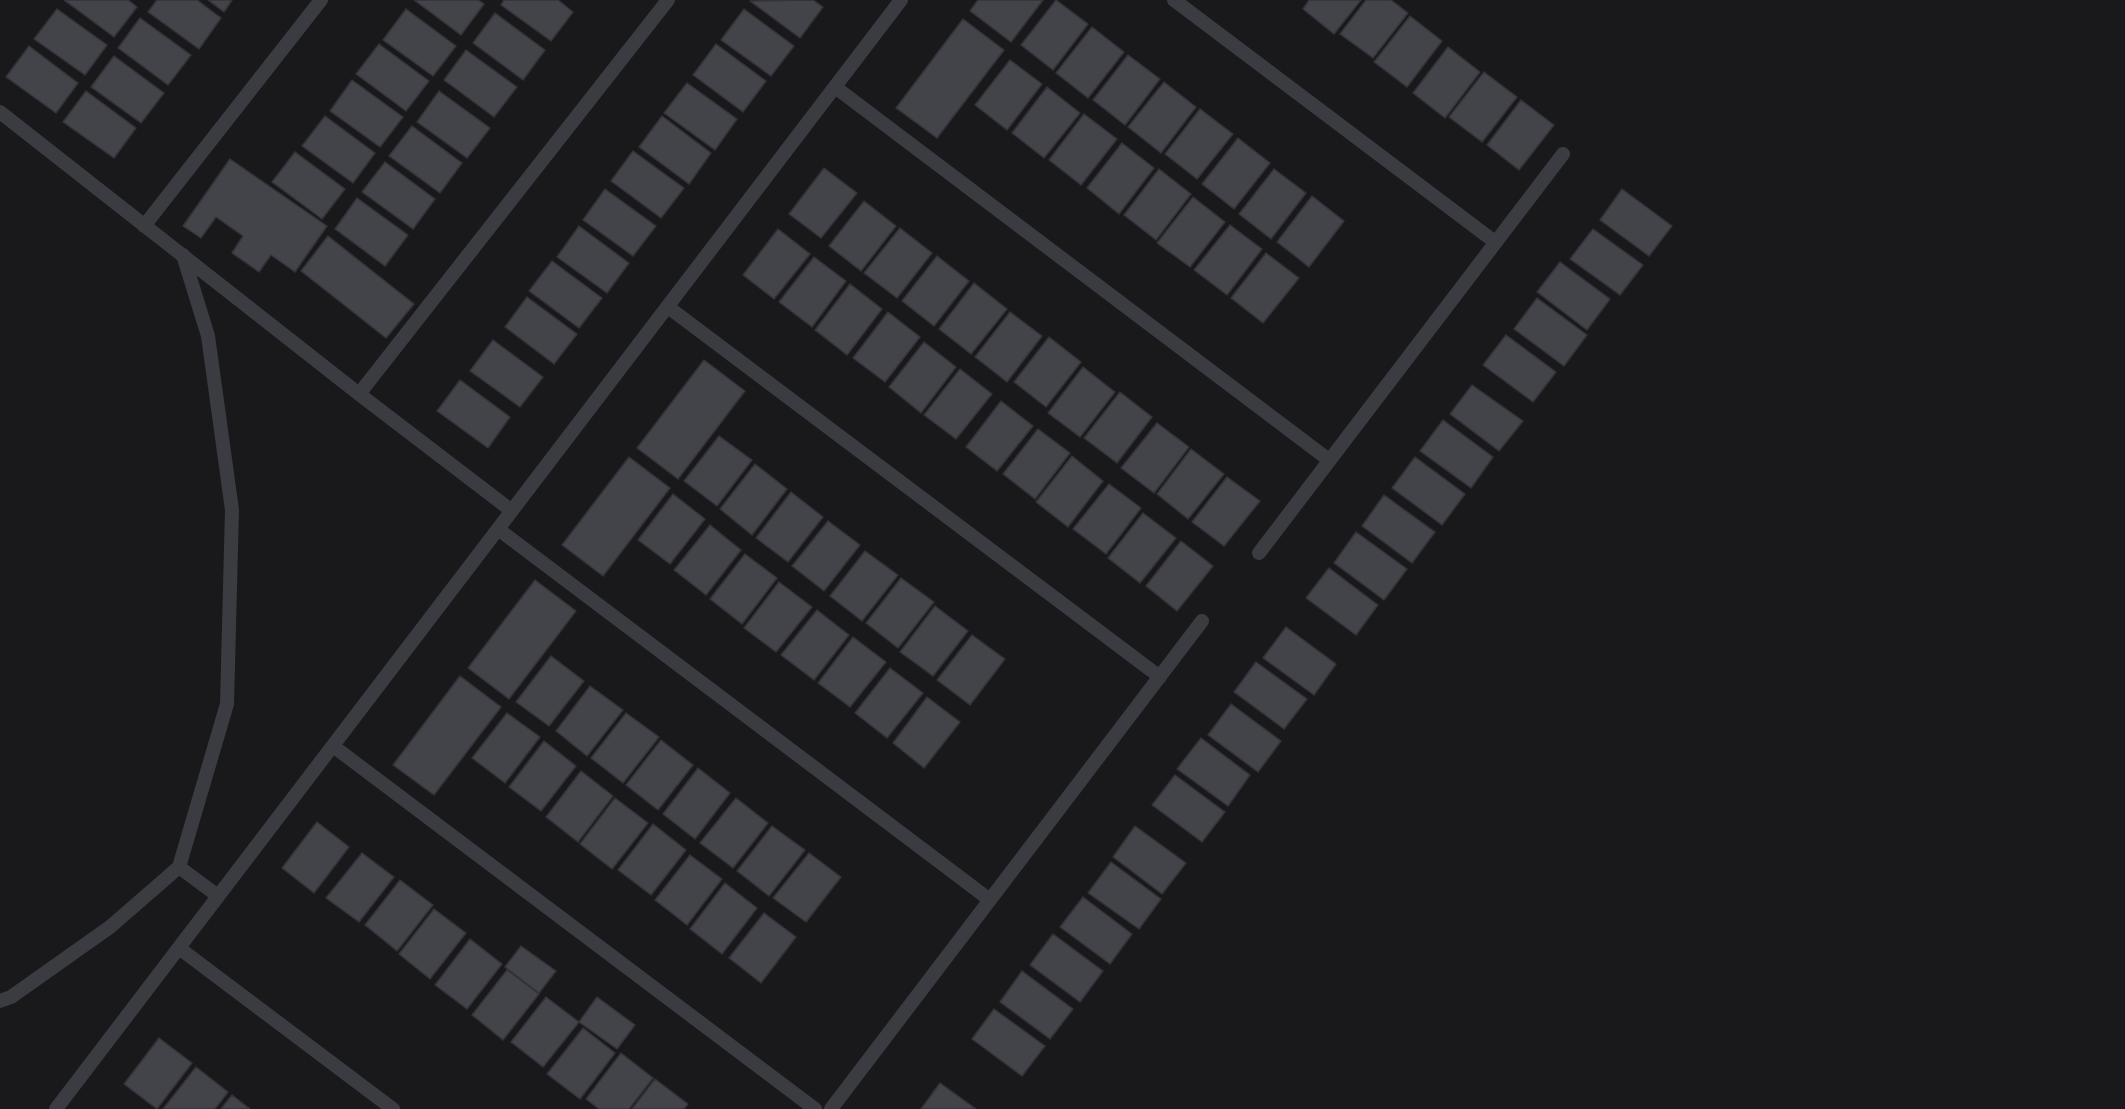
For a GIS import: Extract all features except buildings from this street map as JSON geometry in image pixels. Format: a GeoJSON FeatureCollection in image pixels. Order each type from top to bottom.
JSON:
{"type":"FeatureCollection","features":[{"type":"Feature","properties":{"kind":"lane"},"geometry":{"type":"LineString","coordinates":[[144,225],[321,0]]}},
{"type":"Feature","properties":{"kind":"lane"},"geometry":{"type":"LineString","coordinates":[[359,394],[668,0]]}},
{"type":"Feature","properties":{"kind":"lane"},"geometry":{"type":"LineString","coordinates":[[56,1109],[901,0]]}},
{"type":"Feature","properties":{"kind":"lane"},"geometry":{"type":"LineString","coordinates":[[1174,0],[1495,242]]}},
{"type":"Feature","properties":{"kind":"lane"},"geometry":{"type":"LineString","coordinates":[[835,87],[1329,460]]}},
{"type":"Feature","properties":{"kind":"lane"},"geometry":{"type":"LineString","coordinates":[[0,112],[512,511]]}},
{"type":"Feature","properties":{"kind":"lane"},"geometry":{"type":"LineString","coordinates":[[1258,553],[1563,154]]}},
{"type":"Feature","properties":{"kind":"lane"},"geometry":{"type":"LineString","coordinates":[[0,1001],[11,997],[110,927],[179,867],[227,704],[232,510],[207,336],[183,255]]}},
{"type":"Feature","properties":{"kind":"lane"},"geometry":{"type":"LineString","coordinates":[[668,307],[1160,677]]}},
{"type":"Feature","properties":{"kind":"lane"},"geometry":{"type":"LineString","coordinates":[[498,529],[990,900]]}},
{"type":"Feature","properties":{"kind":"lane"},"geometry":{"type":"LineString","coordinates":[[831,1109],[1202,621]]}},
{"type":"Feature","properties":{"kind":"lane"},"geometry":{"type":"LineString","coordinates":[[333,746],[815,1109]]}},
{"type":"Feature","properties":{"kind":"lane"},"geometry":{"type":"LineString","coordinates":[[179,867],[218,896]]}},
{"type":"Feature","properties":{"kind":"lane"},"geometry":{"type":"LineString","coordinates":[[179,948],[393,1109]]}}]}
